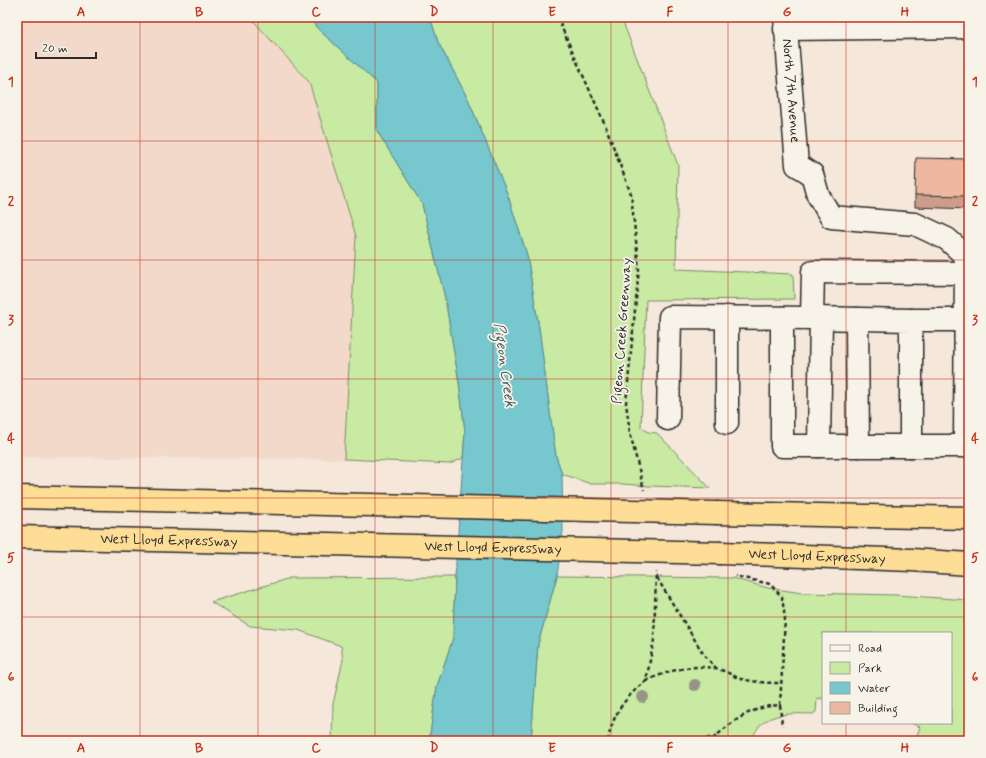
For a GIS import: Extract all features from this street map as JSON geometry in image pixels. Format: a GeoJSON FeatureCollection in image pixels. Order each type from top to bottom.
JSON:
{"type":"FeatureCollection","features":[{"type":"Feature","properties":{"kind":"highway"},"geometry":{"type":"LineString","coordinates":[[17,498],[969,518]]}},
{"type":"Feature","properties":{"kind":"highway"},"geometry":{"type":"LineString","coordinates":[[833,514],[969,506]]}},
{"type":"Feature","properties":{"kind":"highway","name":"West Lloyd Expressway"},"geometry":{"type":"LineString","coordinates":[[17,537],[721,554],[912,560],[969,564]]}},
{"type":"Feature","properties":{"kind":"street"},"geometry":{"type":"LineString","coordinates":[[785,23],[969,27]]}},
{"type":"Feature","properties":{"kind":"street","name":"North 7th Avenue"},"geometry":{"type":"LineString","coordinates":[[785,23],[797,165],[812,174],[818,195],[831,216],[915,224],[947,239],[966,256],[965,273]]}},
{"type":"Feature","properties":{"kind":"street"},"geometry":{"type":"LineString","coordinates":[[782,318],[782,446],[819,446],[965,446],[965,273],[813,272],[817,318],[819,446]]}},
{"type":"Feature","properties":{"kind":"street"},"geometry":{"type":"LineString","coordinates":[[668,419],[670,317],[912,320],[966,311]]}},
{"type":"Feature","properties":{"kind":"street"},"geometry":{"type":"LineString","coordinates":[[727,317],[727,423]]}},
{"type":"Feature","properties":{"kind":"street"},"geometry":{"type":"LineString","coordinates":[[857,319],[858,446]]}},
{"type":"Feature","properties":{"kind":"street"},"geometry":{"type":"LineString","coordinates":[[911,446],[912,320]]}},
{"type":"Feature","properties":{"kind":"path","name":"Pigeon Creek Greenway"},"geometry":{"type":"LineString","coordinates":[[557,17],[606,127],[631,194],[639,269],[626,402],[630,433],[645,496]]}},
{"type":"Feature","properties":{"kind":"path"},"geometry":{"type":"LineString","coordinates":[[646,681],[654,640],[656,570]]}},
{"type":"Feature","properties":{"kind":"path"},"geometry":{"type":"LineString","coordinates":[[732,575],[770,584],[782,597],[785,619],[780,683],[782,726]]}},
{"type":"Feature","properties":{"kind":"path"},"geometry":{"type":"LineString","coordinates":[[657,577],[704,655],[717,669]]}},
{"type":"Feature","properties":{"kind":"path"},"geometry":{"type":"LineString","coordinates":[[608,741],[610,727],[622,704],[631,692],[646,681],[666,672],[692,668],[717,669],[740,678],[763,683],[780,683]]}},
{"type":"Feature","properties":{"kind":"path"},"geometry":{"type":"LineString","coordinates":[[701,741],[713,739],[728,725],[753,710],[770,705],[780,705]]}},
{"type":"Feature","properties":{"kind":"path"},"geometry":{"type":"LineString","coordinates":[[713,739],[717,741]]}},
{"type":"Feature","properties":{"kind":"shaded area"},"geometry":{"type":"Polygon","coordinates":[[[17,17],[250,17],[309,82],[356,236],[344,459],[17,457],[17,17]]]}},
{"type":"Feature","properties":{"kind":"green space"},"geometry":{"type":"Polygon","coordinates":[[[250,17],[309,17],[317,28],[377,83],[377,131],[422,204],[445,298],[459,382],[465,431],[463,458],[450,464],[344,459],[356,236],[309,82],[250,17]]]}},
{"type":"Feature","properties":{"kind":"green space"},"geometry":{"type":"Polygon","coordinates":[[[430,17],[621,17],[678,165],[676,269],[793,274],[794,299],[646,300],[641,427],[648,432],[657,433],[710,488],[591,484],[562,474],[556,456],[539,328],[527,255],[507,193],[468,99],[438,42],[430,17]]]}},
{"type":"Feature","properties":{"kind":"green space"},"geometry":{"type":"Polygon","coordinates":[[[557,576],[732,578],[768,588],[803,593],[896,595],[969,600],[969,741],[915,741],[920,727],[913,724],[952,724],[952,632],[822,632],[822,699],[817,698],[816,712],[813,714],[785,714],[768,719],[761,724],[752,741],[531,741],[538,644],[557,576]]]}},
{"type":"Feature","properties":{"kind":"green space"},"geometry":{"type":"Polygon","coordinates":[[[455,577],[453,638],[437,686],[429,741],[332,741],[333,704],[343,660],[341,646],[298,630],[250,626],[211,602],[290,578],[455,577]]]}},
{"type":"Feature","properties":{"kind":"water","name":"Pigeon Creek"},"geometry":{"type":"Polygon","coordinates":[[[309,17],[430,17],[438,42],[468,99],[507,193],[527,255],[539,328],[556,456],[562,474],[563,531],[557,576],[538,644],[531,741],[429,741],[437,686],[453,638],[455,577],[465,431],[459,382],[445,298],[422,204],[377,131],[377,83],[317,28],[309,17]]]}},
{"type":"Feature","properties":{"kind":"building"},"geometry":{"type":"Polygon","coordinates":[[[916,158],[969,159],[969,196],[915,195],[916,158]]]}}]}
